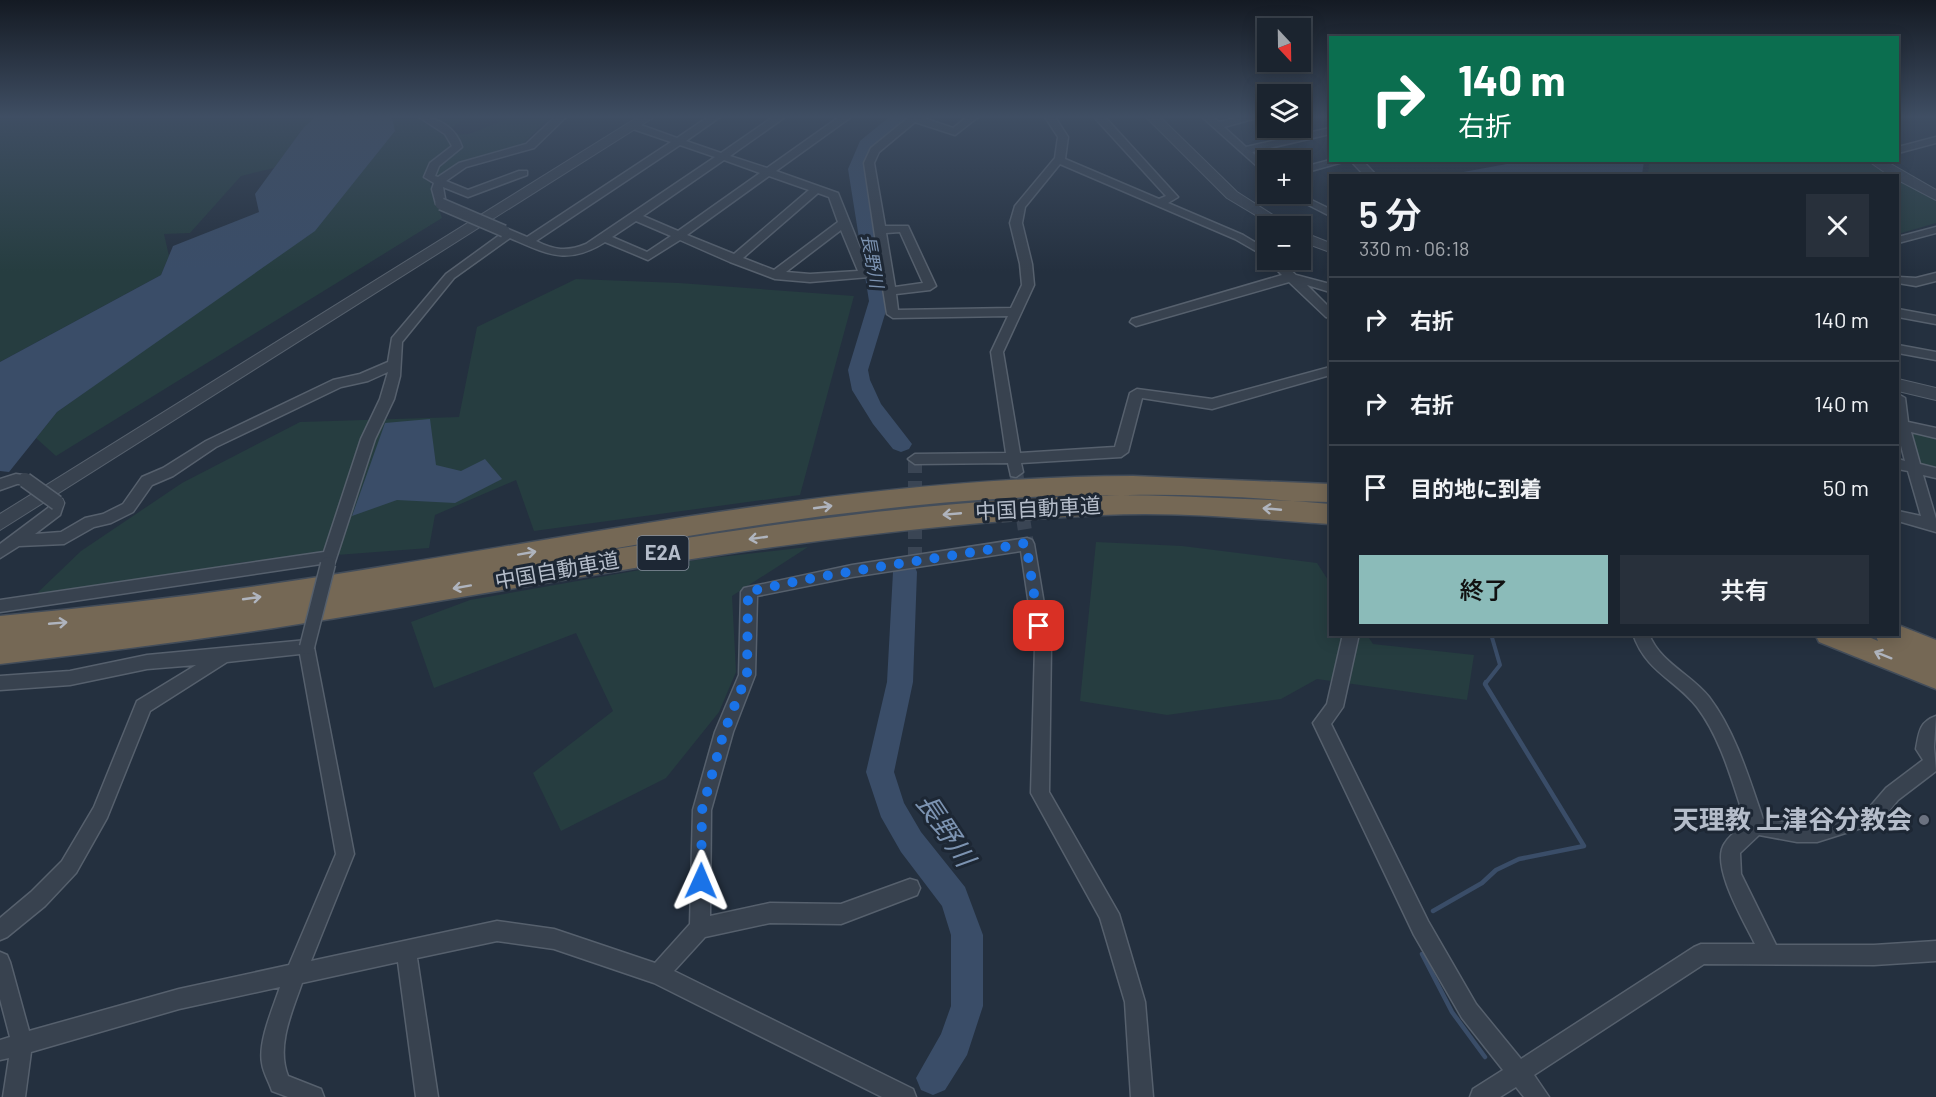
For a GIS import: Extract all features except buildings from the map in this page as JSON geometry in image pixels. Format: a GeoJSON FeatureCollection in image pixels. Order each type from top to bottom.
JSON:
{"type":"FeatureCollection","features":[{"type":"Feature","properties":{"kind":"highway","name":"中国自動車道"},"geometry":{"type":"LineString","coordinates":[[0,628],[185,608],[747,518],[926,495],[1098,484],[1175,484],[1329,493]]}},
{"type":"Feature","properties":{"kind":"highway","name":"中国自動車道"},"geometry":{"type":"LineString","coordinates":[[0,652],[201,628],[725,543],[897,520],[1015,509],[1114,504],[1256,507],[1329,514]]}},
{"type":"Feature","properties":{"kind":"highway"},"geometry":{"type":"LineString","coordinates":[[1834,636],[1936,676]]}},
{"type":"Feature","properties":{"kind":"highway"},"geometry":{"type":"LineString","coordinates":[[1895,636],[1936,653]]}},
{"type":"Feature","properties":{"kind":"street"},"geometry":{"type":"LineString","coordinates":[[433,168],[429,177],[438,183],[468,194],[523,173]]}},
{"type":"Feature","properties":{"kind":"street"},"geometry":{"type":"LineString","coordinates":[[457,168],[441,177],[438,183],[437,189],[441,204],[529,241],[555,255],[589,249],[705,168]]}},
{"type":"Feature","properties":{"kind":"street"},"geometry":{"type":"LineString","coordinates":[[0,512],[473,218],[557,168]]}},
{"type":"Feature","properties":{"kind":"street"},"geometry":{"type":"LineString","coordinates":[[0,523],[563,168]]}},
{"type":"Feature","properties":{"kind":"street"},"geometry":{"type":"LineString","coordinates":[[529,241],[639,168]]}},
{"type":"Feature","properties":{"kind":"street"},"geometry":{"type":"LineString","coordinates":[[757,168],[834,195],[865,274]]}},
{"type":"Feature","properties":{"kind":"street"},"geometry":{"type":"LineString","coordinates":[[604,238],[648,257],[772,168]]}},
{"type":"Feature","properties":{"kind":"street"},"geometry":{"type":"LineString","coordinates":[[870,168],[893,314],[1015,312]]}},
{"type":"Feature","properties":{"kind":"street"},"geometry":{"type":"LineString","coordinates":[[1015,465],[997,352],[1028,285],[1026,264],[1016,223],[1020,206],[1052,168]]}},
{"type":"Feature","properties":{"kind":"street"},"geometry":{"type":"LineString","coordinates":[[1079,168],[1239,237],[1257,248]]}},
{"type":"Feature","properties":{"kind":"street"},"geometry":{"type":"LineString","coordinates":[[1146,168],[1173,197],[1160,202]]}},
{"type":"Feature","properties":{"kind":"street"},"geometry":{"type":"LineString","coordinates":[[1205,168],[1232,195],[1267,216]]}},
{"type":"Feature","properties":{"kind":"street"},"geometry":{"type":"LineString","coordinates":[[1899,175],[1936,196]]}},
{"type":"Feature","properties":{"kind":"street"},"geometry":{"type":"LineString","coordinates":[[734,260],[818,188]]}},
{"type":"Feature","properties":{"kind":"street"},"geometry":{"type":"LineString","coordinates":[[1311,201],[1325,207]]}},
{"type":"Feature","properties":{"kind":"street"},"geometry":{"type":"LineString","coordinates":[[635,217],[734,260],[775,275],[810,278],[886,272]]}},
{"type":"Feature","properties":{"kind":"street"},"geometry":{"type":"LineString","coordinates":[[775,275],[844,223]]}},
{"type":"Feature","properties":{"kind":"street"},"geometry":{"type":"LineString","coordinates":[[880,230],[904,228],[930,286],[890,291]]}},
{"type":"Feature","properties":{"kind":"street"},"geometry":{"type":"LineString","coordinates":[[1899,240],[1936,230]]}},
{"type":"Feature","properties":{"kind":"street"},"geometry":{"type":"LineString","coordinates":[[313,1097],[280,1083],[272,1062],[277,1026],[294,977],[345,854],[307,647],[329,560],[368,439],[387,399],[396,341],[450,276],[507,232]]}},
{"type":"Feature","properties":{"kind":"street"},"geometry":{"type":"LineString","coordinates":[[1311,240],[1329,248]]}},
{"type":"Feature","properties":{"kind":"street"},"geometry":{"type":"LineString","coordinates":[[1284,270],[1329,313]]}},
{"type":"Feature","properties":{"kind":"street"},"geometry":{"type":"LineString","coordinates":[[1899,280],[1916,282],[1936,277]]}},
{"type":"Feature","properties":{"kind":"street"},"geometry":{"type":"LineString","coordinates":[[1136,322],[1281,279],[1293,278],[1329,288]]}},
{"type":"Feature","properties":{"kind":"street"},"geometry":{"type":"LineString","coordinates":[[1899,313],[1936,320]]}},
{"type":"Feature","properties":{"kind":"street"},"geometry":{"type":"LineString","coordinates":[[1899,349],[1936,356]]}},
{"type":"Feature","properties":{"kind":"street"},"geometry":{"type":"LineString","coordinates":[[18,540],[64,538],[90,522],[106,519],[128,508],[147,481],[168,472],[211,444],[338,383],[363,378],[394,364]]}},
{"type":"Feature","properties":{"kind":"street"},"geometry":{"type":"LineString","coordinates":[[915,459],[1015,465],[1121,452],[1137,393],[1212,404],[1329,370]]}},
{"type":"Feature","properties":{"kind":"street"},"geometry":{"type":"LineString","coordinates":[[1899,385],[1936,394]]}},
{"type":"Feature","properties":{"kind":"street"},"geometry":{"type":"LineString","coordinates":[[1900,426],[1936,433]]}},
{"type":"Feature","properties":{"kind":"street"},"geometry":{"type":"LineString","coordinates":[[1900,426],[1933,525]]}},
{"type":"Feature","properties":{"kind":"street"},"geometry":{"type":"LineString","coordinates":[[1899,464],[1936,473]]}},
{"type":"Feature","properties":{"kind":"street"},"geometry":{"type":"LineString","coordinates":[[0,485],[16,479],[25,480],[57,503],[55,511],[0,552]]}},
{"type":"Feature","properties":{"kind":"street"},"geometry":{"type":"LineString","coordinates":[[1899,516],[1933,525]]}},
{"type":"Feature","properties":{"kind":"street"},"geometry":{"type":"LineString","coordinates":[[700,928],[702,810],[724,732],[747,675],[748,592],[817,575],[915,563],[1026,543],[1042,646],[1040,793],[1109,914],[1135,1002],[1142,1097]]}},
{"type":"Feature","properties":{"kind":"street"},"geometry":{"type":"LineString","coordinates":[[0,606],[329,560]]}},
{"type":"Feature","properties":{"kind":"street"},"geometry":{"type":"LineString","coordinates":[[1351,636],[1335,707],[1322,723],[1421,928],[1469,1011],[1538,1097]]}},
{"type":"Feature","properties":{"kind":"street"},"geometry":{"type":"LineString","coordinates":[[1642,636],[1645,648],[1659,666],[1684,684],[1704,704],[1732,760],[1756,826]]}},
{"type":"Feature","properties":{"kind":"street"},"geometry":{"type":"LineString","coordinates":[[0,682],[70,678],[147,662],[307,647]]}},
{"type":"Feature","properties":{"kind":"street"},"geometry":{"type":"LineString","coordinates":[[0,930],[38,899],[69,867],[101,812],[143,706],[224,656]]}},
{"type":"Feature","properties":{"kind":"street"},"geometry":{"type":"LineString","coordinates":[[1756,826],[1797,833],[1817,833],[1874,816],[1892,794],[1935,762],[1925,749],[1928,729],[1936,723]]}},
{"type":"Feature","properties":{"kind":"street"},"geometry":{"type":"LineString","coordinates":[[1756,826],[1731,849],[1731,875],[1770,954]]}},
{"type":"Feature","properties":{"kind":"street"},"geometry":{"type":"LineString","coordinates":[[658,974],[700,928],[770,913],[842,914],[910,888]]}},
{"type":"Feature","properties":{"kind":"street"},"geometry":{"type":"LineString","coordinates":[[0,1050],[179,999],[294,977],[496,931],[554,939],[658,974],[905,1097]]}},
{"type":"Feature","properties":{"kind":"street"},"geometry":{"type":"LineString","coordinates":[[406,951],[427,1097]]}},
{"type":"Feature","properties":{"kind":"street"},"geometry":{"type":"LineString","coordinates":[[1481,1097],[1701,954],[1874,955],[1936,951]]}},
{"type":"Feature","properties":{"kind":"street"},"geometry":{"type":"LineString","coordinates":[[0,962],[22,1043],[14,1097]]}},
{"type":"Feature","properties":{"kind":"green space"},"geometry":{"type":"Polygon","coordinates":[[[0,168],[273,168],[241,176],[190,233],[164,234],[169,256],[161,275],[0,362],[0,168]]]}},
{"type":"Feature","properties":{"kind":"green space"},"geometry":{"type":"Polygon","coordinates":[[[354,168],[451,168],[430,184],[442,218],[56,456],[36,438],[57,412],[172,330],[354,168]]]}},
{"type":"Feature","properties":{"kind":"green space"},"geometry":{"type":"Polygon","coordinates":[[[1648,168],[1878,168],[1889,174],[1648,174],[1648,168]]]}},
{"type":"Feature","properties":{"kind":"green space"},"geometry":{"type":"Polygon","coordinates":[[[1899,180],[1936,201],[1936,223],[1899,234],[1899,180]]]}},
{"type":"Feature","properties":{"kind":"green space"},"geometry":{"type":"Polygon","coordinates":[[[576,279],[679,283],[854,296],[800,495],[534,531],[516,480],[435,515],[429,548],[245,562],[31,599],[81,551],[182,483],[300,422],[459,417],[477,327],[576,279]]]}},
{"type":"Feature","properties":{"kind":"green space"},"geometry":{"type":"Polygon","coordinates":[[[1912,433],[1936,436],[1936,468],[1919,464],[1912,433]]]}},
{"type":"Feature","properties":{"kind":"green space"},"geometry":{"type":"Polygon","coordinates":[[[1096,542],[1182,546],[1317,563],[1329,581],[1329,636],[1368,636],[1373,644],[1474,655],[1467,700],[1317,679],[1281,699],[1167,715],[1080,701],[1096,542]]]}},
{"type":"Feature","properties":{"kind":"green space"},"geometry":{"type":"Polygon","coordinates":[[[808,547],[732,596],[736,672],[719,712],[666,778],[561,831],[533,773],[613,711],[576,633],[434,688],[411,622],[470,600],[702,559],[808,547]]]}},
{"type":"Feature","properties":{"kind":"water"},"geometry":{"type":"Polygon","coordinates":[[[274,168],[365,168],[315,231],[57,412],[9,472],[0,471],[0,362],[161,275],[173,246],[259,212],[255,194],[274,168]]]}},
{"type":"Feature","properties":{"kind":"water"},"geometry":{"type":"Polygon","coordinates":[[[1484,168],[1643,168],[1642,174],[1452,174],[1484,168]]]}},
{"type":"Feature","properties":{"kind":"water"},"geometry":{"type":"Polygon","coordinates":[[[430,419],[436,465],[461,471],[485,459],[502,479],[455,503],[397,500],[352,516],[385,423],[430,419]]]}},
{"type":"Feature","properties":{"kind":"waterway","name":"長野川"},"geometry":{"type":"LineString","coordinates":[[856,168],[879,301],[858,370],[859,380],[868,400],[901,444]]}},
{"type":"Feature","properties":{"kind":"waterway","name":"長野川"},"geometry":{"type":"LineString","coordinates":[[905,572],[900,682],[880,772],[891,808],[911,842],[954,898],[967,935],[967,1006],[955,1043],[933,1078]]}},
{"type":"Feature","properties":{"kind":"waterway"},"geometry":{"type":"LineString","coordinates":[[1485,684],[1500,665],[1492,636]]}},
{"type":"Feature","properties":{"kind":"waterway"},"geometry":{"type":"LineString","coordinates":[[1433,911],[1482,883],[1496,870],[1519,859],[1584,846],[1485,684]]}},
{"type":"Feature","properties":{"kind":"waterway"},"geometry":{"type":"LineString","coordinates":[[1422,954],[1452,1012],[1485,1057]]}},
{"type":"Feature","properties":{"kind":"tunnel"},"geometry":{"type":"LineString","coordinates":[[915,459],[915,563]]}},
{"type":"Feature","properties":{"kind":"tunnel"},"geometry":{"type":"LineString","coordinates":[[1016,472],[1027,544]]}},
{"type":"Feature","properties":{"kind":"place","name":"天理教 上津谷分教会"},"geometry":{"type":"Point","coordinates":[1924,820]}},
{"type":"Feature","properties":{"kind":"route"},"geometry":{"type":"LineString","coordinates":[[701,881],[702,810],[724,732],[747,675],[748,592],[817,575],[915,563],[1026,543],[1039,626]]}}]}
